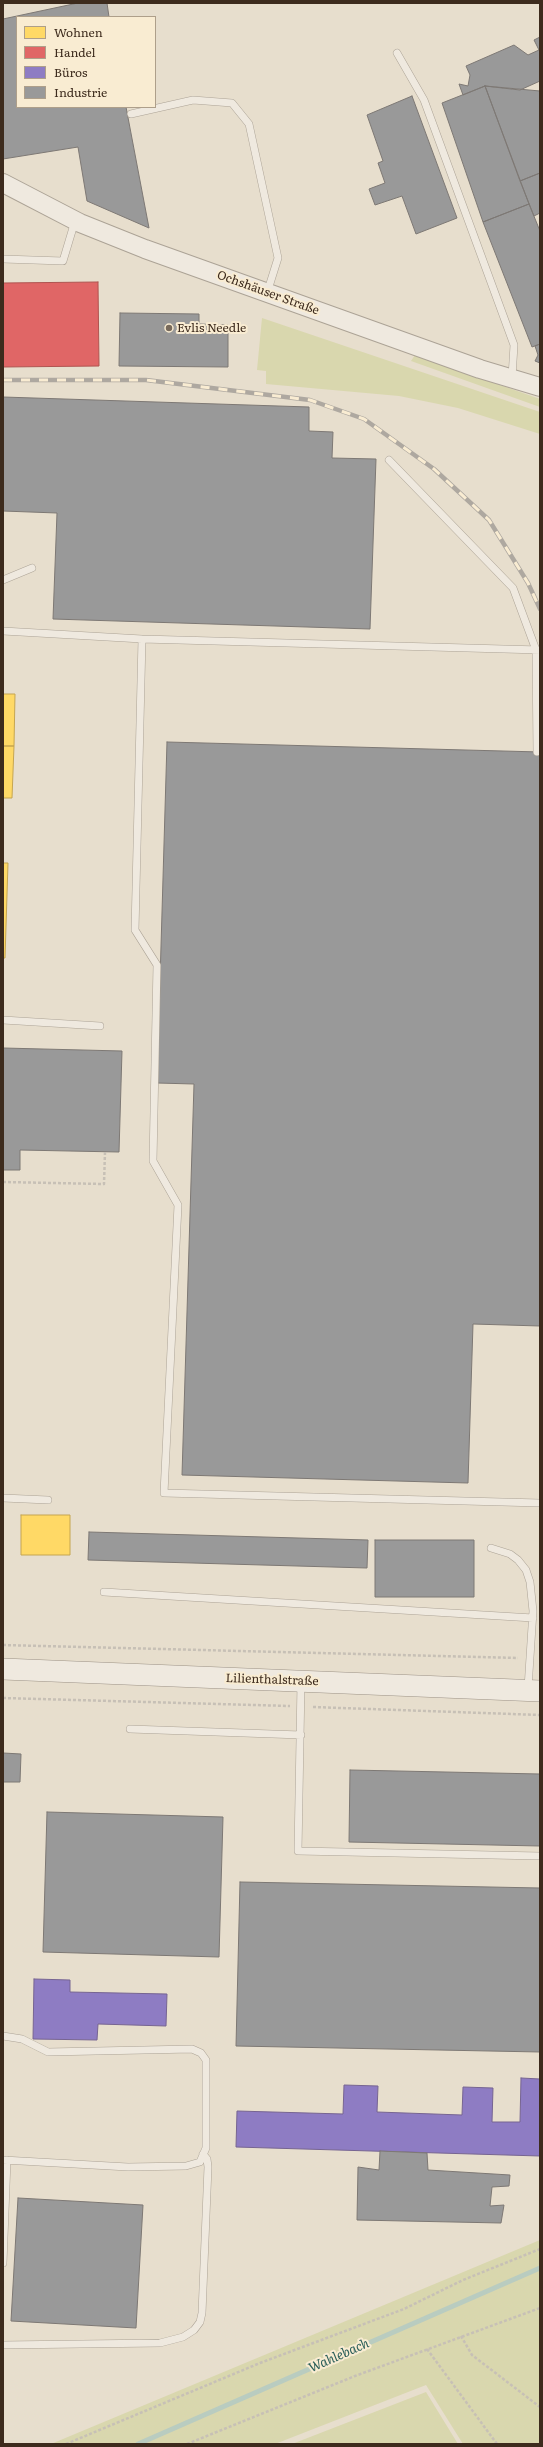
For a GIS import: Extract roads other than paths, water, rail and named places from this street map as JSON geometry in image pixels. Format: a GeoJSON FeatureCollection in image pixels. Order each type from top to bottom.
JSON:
{"type":"FeatureCollection","features":[{"type":"Feature","properties":{"kind":"main road","name":"Lilienthalstraße"},"geometry":{"type":"LineString","coordinates":[[3,1669],[534,1691]]}},
{"type":"Feature","properties":{"kind":"street","name":"Ochshäuser Straße"},"geometry":{"type":"LineString","coordinates":[[3,183],[76,220],[145,249],[480,369],[512,377],[540,387]]}},
{"type":"Feature","properties":{"kind":"lane"},"geometry":{"type":"LineString","coordinates":[[397,52],[424,100],[514,345],[512,377]]}},
{"type":"Feature","properties":{"kind":"lane"},"geometry":{"type":"LineString","coordinates":[[131,114],[193,100],[232,103],[249,124],[278,258],[266,293]]}},
{"type":"Feature","properties":{"kind":"lane"},"geometry":{"type":"LineString","coordinates":[[3,259],[63,261],[76,220]]}},
{"type":"Feature","properties":{"kind":"lane"},"geometry":{"type":"LineString","coordinates":[[389,460],[513,588],[538,650],[537,752]]}},
{"type":"Feature","properties":{"kind":"lane"},"geometry":{"type":"LineString","coordinates":[[3,580],[32,568]]}},
{"type":"Feature","properties":{"kind":"lane"},"geometry":{"type":"LineString","coordinates":[[3,631],[142,639],[538,650]]}},
{"type":"Feature","properties":{"kind":"lane"},"geometry":{"type":"LineString","coordinates":[[142,639],[135,930],[157,965],[153,1161],[178,1206],[164,1493],[540,1503]]}},
{"type":"Feature","properties":{"kind":"lane"},"geometry":{"type":"LineString","coordinates":[[3,1020],[100,1026]]}},
{"type":"Feature","properties":{"kind":"lane"},"geometry":{"type":"LineString","coordinates":[[3,1498],[48,1500]]}},
{"type":"Feature","properties":{"kind":"lane"},"geometry":{"type":"LineString","coordinates":[[491,1548],[510,1554],[526,1570],[533,1596],[531,1659],[534,1691]]}},
{"type":"Feature","properties":{"kind":"lane"},"geometry":{"type":"LineString","coordinates":[[104,1592],[533,1618]]}},
{"type":"Feature","properties":{"kind":"lane"},"geometry":{"type":"LineString","coordinates":[[301,1681],[302,1735],[298,1851],[540,1856]]}},
{"type":"Feature","properties":{"kind":"lane"},"geometry":{"type":"LineString","coordinates":[[130,1730],[302,1735]]}},
{"type":"Feature","properties":{"kind":"lane"},"geometry":{"type":"LineString","coordinates":[[3,2036],[22,2039],[48,2052],[192,2049],[201,2053],[206,2060],[206,2148],[200,2162],[186,2166],[128,2167],[5,2160],[3,2263]]}},
{"type":"Feature","properties":{"kind":"lane"},"geometry":{"type":"LineString","coordinates":[[3,2345],[160,2343],[183,2337],[194,2330],[200,2322],[202,2313],[208,2167],[207,2159],[203,2154]]}},
{"type":"Feature","properties":{"kind":"waterway","name":"Wahlebach"},"geometry":{"type":"LineString","coordinates":[[138,2444],[540,2268]]}},
{"type":"Feature","properties":{"kind":"railway"},"geometry":{"type":"LineString","coordinates":[[3,380],[146,380],[310,400],[364,419],[434,469],[489,520],[528,583],[540,609]]}},
{"type":"Feature","properties":{"kind":"place","name":"Evlis Needle"},"geometry":{"type":"Point","coordinates":[169,328]}}]}
